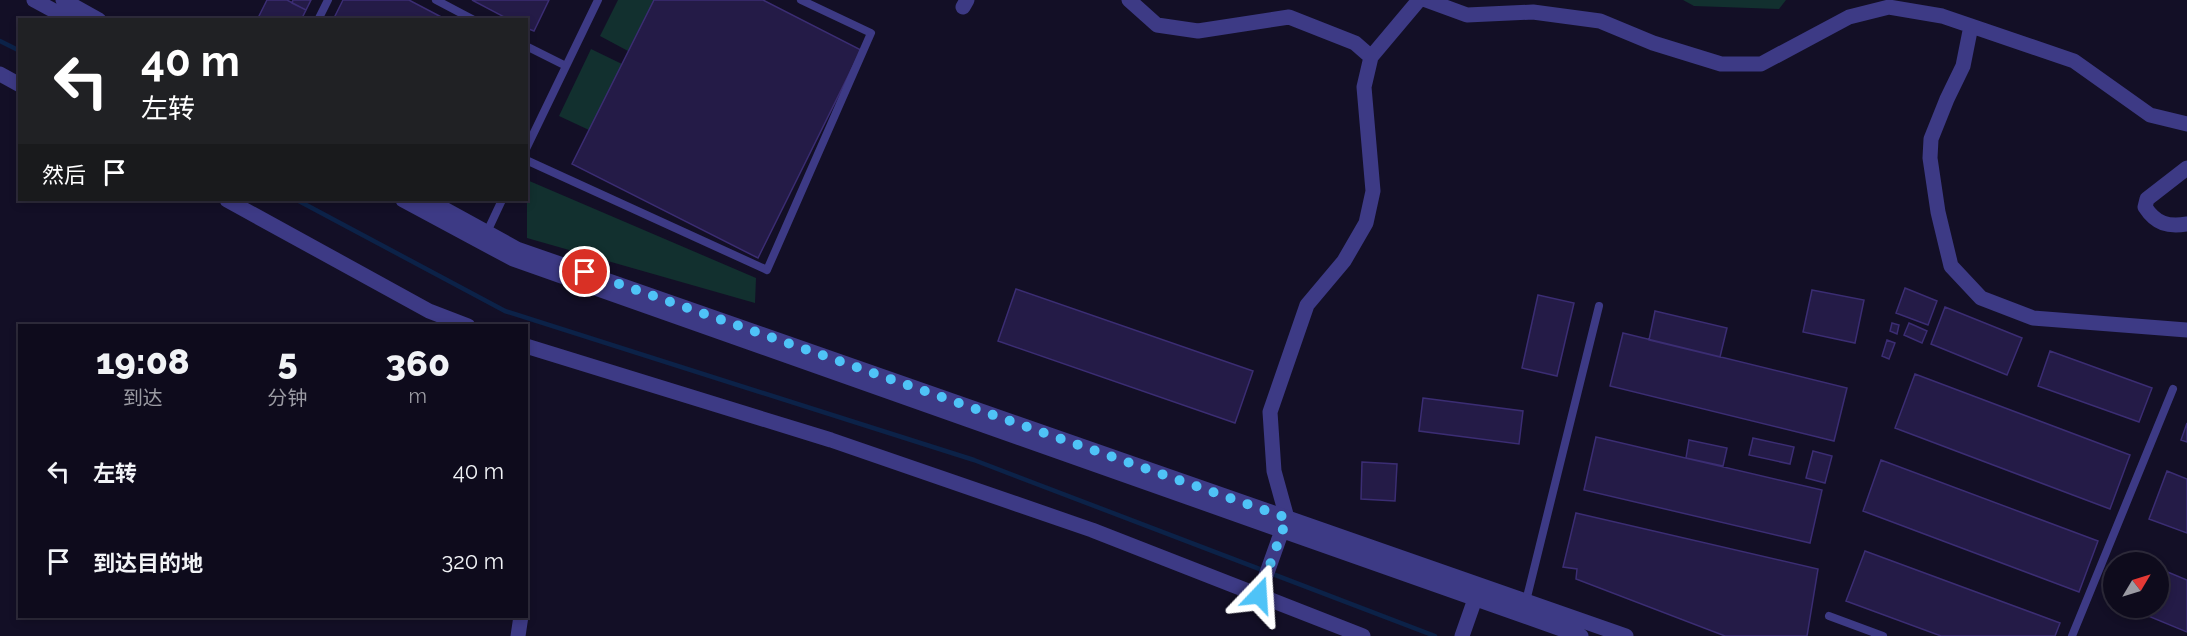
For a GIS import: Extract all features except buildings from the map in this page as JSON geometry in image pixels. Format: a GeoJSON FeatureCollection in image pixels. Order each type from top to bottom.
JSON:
{"type":"FeatureCollection","features":[{"type":"Feature","properties":{"kind":"street"},"geometry":{"type":"LineString","coordinates":[[34,0],[66,18]]}},
{"type":"Feature","properties":{"kind":"street"},"geometry":{"type":"LineString","coordinates":[[63,0],[95,18]]}},
{"type":"Feature","properties":{"kind":"street"},"geometry":{"type":"LineString","coordinates":[[1129,0],[1157,25],[1198,31],[1289,17],[1355,43],[1371,57]]}},
{"type":"Feature","properties":{"kind":"street"},"geometry":{"type":"LineString","coordinates":[[1259,595],[1284,524],[1275,471],[1270,412],[1307,305],[1344,261],[1366,223],[1373,191],[1364,87],[1371,57],[1419,0]]}},
{"type":"Feature","properties":{"kind":"street"},"geometry":{"type":"LineString","coordinates":[[1426,0],[1467,15],[1533,12],[1600,21],[1653,43],[1721,64],[1761,64],[1849,17],[1889,6],[1942,16],[2074,61],[2150,115],[2187,124]]}},
{"type":"Feature","properties":{"kind":"street"},"geometry":{"type":"LineString","coordinates":[[1971,26],[1963,66],[1931,138],[1930,158],[1938,212],[1951,266],[1981,298],[2033,318],[2187,330]]}},
{"type":"Feature","properties":{"kind":"street"},"geometry":{"type":"LineString","coordinates":[[0,74],[18,84]]}},
{"type":"Feature","properties":{"kind":"street"},"geometry":{"type":"LineString","coordinates":[[2187,168],[2147,199],[2145,207],[2152,217],[2170,226],[2187,224]]}},
{"type":"Feature","properties":{"kind":"street"},"geometry":{"type":"LineString","coordinates":[[229,201],[429,311],[463,324]]}},
{"type":"Feature","properties":{"kind":"street"},"geometry":{"type":"LineString","coordinates":[[405,201],[513,259],[1284,524],[1526,601],[1626,636]]}},
{"type":"Feature","properties":{"kind":"street"},"geometry":{"type":"LineString","coordinates":[[430,201],[518,249],[1284,524],[1476,599],[1581,636]]}},
{"type":"Feature","properties":{"kind":"street"},"geometry":{"type":"LineString","coordinates":[[528,347],[842,444],[1092,530],[1363,636]]}},
{"type":"Feature","properties":{"kind":"street"},"geometry":{"type":"LineString","coordinates":[[1462,636],[1476,599]]}},
{"type":"Feature","properties":{"kind":"street"},"geometry":{"type":"LineString","coordinates":[[518,636],[521,618]]}},
{"type":"Feature","properties":{"kind":"lane"},"geometry":{"type":"LineString","coordinates":[[319,18],[328,0]]}},
{"type":"Feature","properties":{"kind":"lane"},"geometry":{"type":"LineString","coordinates":[[436,0],[470,18]]}},
{"type":"Feature","properties":{"kind":"lane"},"geometry":{"type":"LineString","coordinates":[[528,145],[598,0]]}},
{"type":"Feature","properties":{"kind":"lane"},"geometry":{"type":"LineString","coordinates":[[528,161],[767,270],[871,33],[801,0]]}},
{"type":"Feature","properties":{"kind":"lane"},"geometry":{"type":"LineString","coordinates":[[528,47],[566,66]]}},
{"type":"Feature","properties":{"kind":"lane"},"geometry":{"type":"LineString","coordinates":[[487,232],[502,201]]}},
{"type":"Feature","properties":{"kind":"lane"},"geometry":{"type":"LineString","coordinates":[[1526,601],[1599,306]]}},
{"type":"Feature","properties":{"kind":"lane"},"geometry":{"type":"LineString","coordinates":[[2072,636],[2173,389]]}},
{"type":"Feature","properties":{"kind":"lane"},"geometry":{"type":"LineString","coordinates":[[1829,616],[1883,636]]}},
{"type":"Feature","properties":{"kind":"green space"},"geometry":{"type":"Polygon","coordinates":[[[618,0],[654,0],[628,51],[600,36],[618,0]]]}},
{"type":"Feature","properties":{"kind":"green space"},"geometry":{"type":"Polygon","coordinates":[[[1683,0],[1786,0],[1779,9],[1694,6],[1683,0]]]}},
{"type":"Feature","properties":{"kind":"green space"},"geometry":{"type":"Polygon","coordinates":[[[591,49],[622,64],[589,130],[559,116],[591,49]]]}},
{"type":"Feature","properties":{"kind":"green space"},"geometry":{"type":"Polygon","coordinates":[[[528,180],[756,278],[755,303],[527,238],[528,180]]]}},
{"type":"Feature","properties":{"kind":"waterway"},"geometry":{"type":"LineString","coordinates":[[0,41],[18,50]]}},
{"type":"Feature","properties":{"kind":"waterway"},"geometry":{"type":"LineString","coordinates":[[299,201],[505,311],[974,460],[1435,636]]}},
{"type":"Feature","properties":{"kind":"route"},"geometry":{"type":"LineString","coordinates":[[585,272],[1287,518],[1259,595]]}}]}
